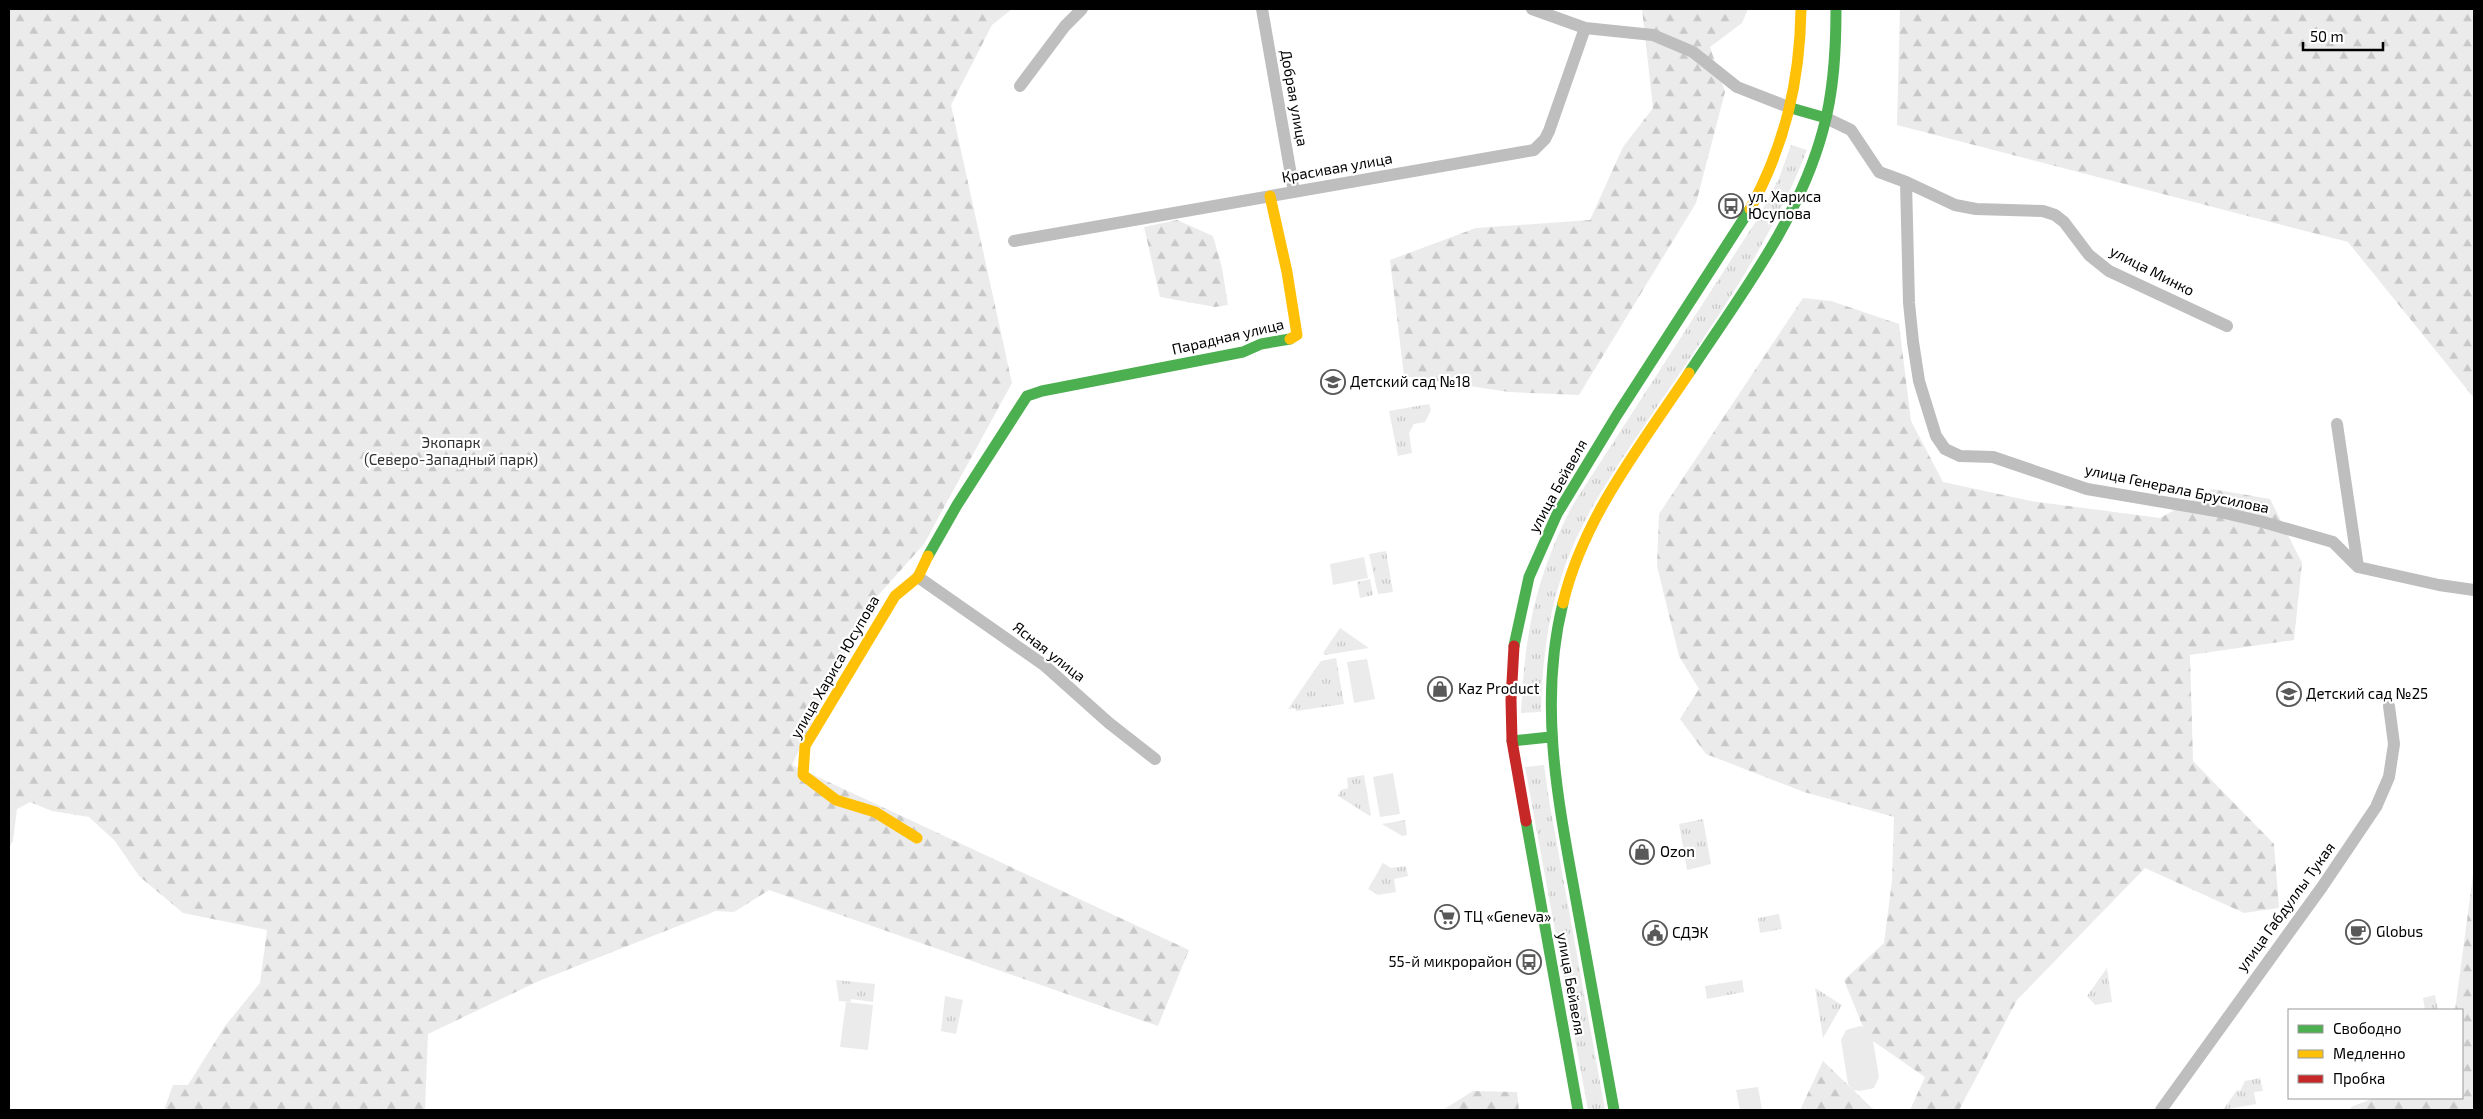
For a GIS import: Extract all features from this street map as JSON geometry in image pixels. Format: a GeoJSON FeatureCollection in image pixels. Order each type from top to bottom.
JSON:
{"type":"FeatureCollection","features":[{"type":"Feature","properties":{"kind":"main road","name":"улица Бейвеля"},"geometry":{"type":"LineString","coordinates":[[1578,1110],[1512,741],[1510,703],[1518,625],[1530,577],[1543,542],[1560,507],[1619,411],[1737,232],[1774,162],[1791,108],[1798,66],[1800,9]]}},
{"type":"Feature","properties":{"kind":"main road","name":"улица Бейвеля"},"geometry":{"type":"LineString","coordinates":[[1614,1110],[1559,806],[1550,737],[1550,690],[1556,631],[1567,588],[1583,545],[1616,483],[1776,238],[1809,170],[1826,118],[1835,59],[1836,9]]}},
{"type":"Feature","properties":{"kind":"main road"},"geometry":{"type":"LineString","coordinates":[[1791,108],[1826,118]]}},
{"type":"Feature","properties":{"kind":"main road","name":"Парадная улица"},"geometry":{"type":"LineString","coordinates":[[1027,396],[1042,391],[1243,352],[1261,344],[1293,338],[1297,335],[1270,196]]}},
{"type":"Feature","properties":{"kind":"main road","name":"улица Хариса Юсупова"},"geometry":{"type":"LineString","coordinates":[[917,838],[875,812],[836,800],[803,775],[805,746],[895,596],[918,577],[932,547],[956,505],[1027,396]]}},
{"type":"Feature","properties":{"kind":"main road"},"geometry":{"type":"LineString","coordinates":[[1512,741],[1550,737]]}},
{"type":"Feature","properties":{"kind":"street"},"geometry":{"type":"LineString","coordinates":[[1020,86],[1065,26],[1082,9]]}},
{"type":"Feature","properties":{"kind":"street","name":"Добрая улица"},"geometry":{"type":"LineString","coordinates":[[1262,9],[1294,192]]}},
{"type":"Feature","properties":{"kind":"street"},"geometry":{"type":"LineString","coordinates":[[1532,9],[1585,28],[1653,35],[1693,52],[1737,87],[1791,108]]}},
{"type":"Feature","properties":{"kind":"street","name":"Красивая улица"},"geometry":{"type":"LineString","coordinates":[[1014,241],[1534,150],[1546,139],[1585,28]]}},
{"type":"Feature","properties":{"kind":"street"},"geometry":{"type":"LineString","coordinates":[[1826,118],[1851,130],[1879,172],[1906,182]]}},
{"type":"Feature","properties":{"kind":"street","name":"улица Минко"},"geometry":{"type":"LineString","coordinates":[[1906,182],[1955,205],[1976,209],[2043,211],[2056,215],[2064,222],[2089,255],[2109,271],[2227,326]]}},
{"type":"Feature","properties":{"kind":"street","name":"улица Генерала Брусилова"},"geometry":{"type":"LineString","coordinates":[[1906,182],[1909,303],[1914,350],[1919,381],[1936,436],[1945,449],[1960,456],[1993,457],[2088,489],[2216,511],[2264,522],[2332,542],[2358,567]]}},
{"type":"Feature","properties":{"kind":"street"},"geometry":{"type":"LineString","coordinates":[[2337,424],[2358,567],[2439,585],[2474,590]]}},
{"type":"Feature","properties":{"kind":"street","name":"Ясная улица"},"geometry":{"type":"LineString","coordinates":[[918,577],[1044,665],[1109,723],[1155,758]]}},
{"type":"Feature","properties":{"kind":"street","name":"улица Габдуллы Тукая"},"geometry":{"type":"LineString","coordinates":[[2161,1110],[2322,887],[2376,807],[2390,777],[2394,744],[2389,706]]}},
{"type":"Feature","properties":{"kind":"green space","name":"Экопарк (Северо-Западный парк)"},"geometry":{"type":"Polygon","coordinates":[[[9,9],[1012,9],[992,25],[951,105],[1012,383],[924,544],[866,609],[792,765],[1189,950],[1158,1026],[769,890],[734,912],[716,911],[539,981],[428,1034],[425,1110],[164,1110],[173,1085],[188,1085],[225,1026],[260,983],[267,930],[183,913],[139,876],[115,841],[89,817],[52,811],[30,802],[17,809],[13,841],[9,847],[9,9]]]}},
{"type":"Feature","properties":{"kind":"green space"},"geometry":{"type":"Polygon","coordinates":[[[1642,9],[1748,9],[1742,23],[1710,47],[1725,92],[1696,203],[1579,395],[1509,392],[1404,376],[1390,260],[1476,228],[1590,220],[1623,147],[1653,108],[1642,9]]]}},
{"type":"Feature","properties":{"kind":"green space"},"geometry":{"type":"Polygon","coordinates":[[[1900,9],[2474,9],[2474,398],[2348,242],[1897,125],[1900,9]]]}},
{"type":"Feature","properties":{"kind":"green space"},"geometry":{"type":"Polygon","coordinates":[[[1791,145],[1807,150],[1792,187],[1755,257],[1713,324],[1610,477],[1578,534],[1562,575],[1549,626],[1544,660],[1541,712],[1521,713],[1525,657],[1534,606],[1559,533],[1572,506],[1758,218],[1779,178],[1791,145]]]}},
{"type":"Feature","properties":{"kind":"green space"},"geometry":{"type":"Polygon","coordinates":[[[1177,220],[1213,236],[1222,268],[1228,305],[1215,307],[1160,297],[1144,227],[1177,220]]]}},
{"type":"Feature","properties":{"kind":"green space"},"geometry":{"type":"Polygon","coordinates":[[[1803,298],[1831,301],[1899,324],[1911,421],[1943,482],[2031,501],[2160,518],[2212,489],[2270,499],[2302,563],[2294,640],[2190,655],[2193,761],[2274,844],[2279,908],[2244,913],[2145,868],[2017,1000],[1959,1110],[1910,1110],[1925,1077],[1867,1037],[1844,980],[1884,943],[1892,881],[1894,817],[1804,792],[1706,754],[1680,719],[1699,689],[1679,656],[1657,566],[1659,514],[1803,298]]]}},
{"type":"Feature","properties":{"kind":"green space"},"geometry":{"type":"Polygon","coordinates":[[[1429,404],[1431,410],[1425,422],[1414,424],[1409,433],[1412,453],[1398,456],[1389,411],[1429,404]]]}},
{"type":"Feature","properties":{"kind":"green space"},"geometry":{"type":"Polygon","coordinates":[[[1386,551],[1393,592],[1378,594],[1369,554],[1386,551]]]}},
{"type":"Feature","properties":{"kind":"green space"},"geometry":{"type":"Polygon","coordinates":[[[1364,557],[1368,578],[1333,585],[1330,564],[1364,557]]]}},
{"type":"Feature","properties":{"kind":"green space"},"geometry":{"type":"Polygon","coordinates":[[[1370,579],[1373,595],[1360,598],[1357,582],[1370,579]]]}},
{"type":"Feature","properties":{"kind":"green space"},"geometry":{"type":"Polygon","coordinates":[[[1340,628],[1369,648],[1325,655],[1323,653],[1340,628]]]}},
{"type":"Feature","properties":{"kind":"green space"},"geometry":{"type":"Polygon","coordinates":[[[1336,658],[1344,704],[1296,711],[1295,708],[1288,709],[1321,661],[1336,658]]]}},
{"type":"Feature","properties":{"kind":"green space"},"geometry":{"type":"Polygon","coordinates":[[[1367,659],[1375,699],[1354,703],[1347,662],[1367,659]]]}},
{"type":"Feature","properties":{"kind":"green space"},"geometry":{"type":"Polygon","coordinates":[[[1544,765],[1605,1110],[1588,1110],[1525,767],[1544,765]]]}},
{"type":"Feature","properties":{"kind":"green space"},"geometry":{"type":"Polygon","coordinates":[[[1393,773],[1400,814],[1380,817],[1373,777],[1393,773]]]}},
{"type":"Feature","properties":{"kind":"green space"},"geometry":{"type":"Polygon","coordinates":[[[1364,775],[1370,816],[1338,796],[1341,790],[1348,788],[1347,778],[1364,775]]]}},
{"type":"Feature","properties":{"kind":"green space"},"geometry":{"type":"Polygon","coordinates":[[[1703,819],[1711,864],[1687,870],[1679,824],[1703,819]]]}},
{"type":"Feature","properties":{"kind":"green space"},"geometry":{"type":"Polygon","coordinates":[[[1405,820],[1407,835],[1402,836],[1382,824],[1405,820]]]}},
{"type":"Feature","properties":{"kind":"green space"},"geometry":{"type":"Polygon","coordinates":[[[1383,863],[1391,868],[1406,866],[1408,876],[1394,879],[1396,892],[1378,895],[1368,889],[1383,863]]]}},
{"type":"Feature","properties":{"kind":"green space"},"geometry":{"type":"Polygon","coordinates":[[[2474,868],[2474,1110],[2350,1110],[2351,1107],[2371,1099],[2463,1099],[2463,1009],[2455,1009],[2474,868]]]}},
{"type":"Feature","properties":{"kind":"green space"},"geometry":{"type":"Polygon","coordinates":[[[1779,914],[1782,929],[1760,933],[1758,918],[1779,914]]]}},
{"type":"Feature","properties":{"kind":"green space"},"geometry":{"type":"Polygon","coordinates":[[[2107,968],[2112,1002],[2095,1005],[2087,996],[2107,968]]]}},
{"type":"Feature","properties":{"kind":"green space"},"geometry":{"type":"Polygon","coordinates":[[[836,980],[875,984],[873,1002],[851,999],[851,1002],[839,1001],[836,980]]]}},
{"type":"Feature","properties":{"kind":"green space"},"geometry":{"type":"Polygon","coordinates":[[[1742,980],[1744,992],[1707,999],[1705,986],[1742,980]]]}},
{"type":"Feature","properties":{"kind":"green space"},"geometry":{"type":"Polygon","coordinates":[[[1815,988],[1842,1005],[1823,1038],[1815,988]]]}},
{"type":"Feature","properties":{"kind":"green space"},"geometry":{"type":"Polygon","coordinates":[[[2435,995],[2438,1009],[2425,1009],[2423,998],[2435,995]]]}},
{"type":"Feature","properties":{"kind":"green space"},"geometry":{"type":"Polygon","coordinates":[[[945,996],[963,1000],[956,1034],[941,1031],[945,996]]]}},
{"type":"Feature","properties":{"kind":"green space"},"geometry":{"type":"Polygon","coordinates":[[[846,1002],[873,1005],[868,1050],[840,1047],[846,1002]]]}},
{"type":"Feature","properties":{"kind":"green space"},"geometry":{"type":"Polygon","coordinates":[[[1860,1026],[1872,1034],[1879,1077],[1874,1088],[1860,1091],[1853,1090],[1848,1084],[1841,1040],[1846,1030],[1860,1026]]]}},
{"type":"Feature","properties":{"kind":"green space"},"geometry":{"type":"Polygon","coordinates":[[[1823,1061],[1874,1110],[1800,1110],[1823,1061]]]}},
{"type":"Feature","properties":{"kind":"green space"},"geometry":{"type":"Polygon","coordinates":[[[2260,1078],[2263,1091],[2254,1092],[2256,1104],[2223,1110],[2237,1090],[2240,1091],[2245,1081],[2260,1078]]]}},
{"type":"Feature","properties":{"kind":"green space"},"geometry":{"type":"Polygon","coordinates":[[[1758,1087],[1762,1110],[1740,1110],[1736,1090],[1758,1087]]]}},
{"type":"Feature","properties":{"kind":"green space"},"geometry":{"type":"Polygon","coordinates":[[[1473,1091],[1517,1092],[1519,1110],[1443,1110],[1473,1091]]]}},
{"type":"Feature","properties":{"kind":"traffic: fast"},"geometry":{"type":"LineString","coordinates":[[1689,373],[1766,257],[1799,195],[1812,163],[1823,130],[1830,100],[1835,55],[1836,9]]}},
{"type":"Feature","properties":{"kind":"traffic: fast"},"geometry":{"type":"LineString","coordinates":[[1791,108],[1826,118]]}},
{"type":"Feature","properties":{"kind":"traffic: fast"},"geometry":{"type":"LineString","coordinates":[[1514,646],[1529,577],[1557,514],[1617,415],[1750,209]]}},
{"type":"Feature","properties":{"kind":"traffic: fast"},"geometry":{"type":"LineString","coordinates":[[928,556],[957,505],[1027,396],[1042,391],[1243,352],[1261,344],[1290,339]]}},
{"type":"Feature","properties":{"kind":"traffic: fast"},"geometry":{"type":"LineString","coordinates":[[1563,603],[1556,640],[1552,678],[1553,752],[1563,826],[1614,1110]]}},
{"type":"Feature","properties":{"kind":"traffic: fast"},"geometry":{"type":"LineString","coordinates":[[1512,741],[1550,737]]}},
{"type":"Feature","properties":{"kind":"traffic: fast"},"geometry":{"type":"LineString","coordinates":[[1526,821],[1578,1110]]}},
{"type":"Feature","properties":{"kind":"traffic: slow"},"geometry":{"type":"LineString","coordinates":[[1750,209],[1773,161],[1788,112],[1798,62],[1801,9]]}},
{"type":"Feature","properties":{"kind":"traffic: slow"},"geometry":{"type":"LineString","coordinates":[[1270,196],[1287,272],[1297,335],[1290,339]]}},
{"type":"Feature","properties":{"kind":"traffic: slow"},"geometry":{"type":"LineString","coordinates":[[1563,603],[1584,541],[1599,512],[1633,455],[1689,373]]}},
{"type":"Feature","properties":{"kind":"traffic: slow"},"geometry":{"type":"LineString","coordinates":[[917,838],[875,812],[836,800],[803,775],[805,746],[895,596],[918,577],[928,556]]}},
{"type":"Feature","properties":{"kind":"traffic: jam"},"geometry":{"type":"LineString","coordinates":[[1514,646],[1511,700],[1512,741],[1526,821]]}},
{"type":"Feature","properties":{"kind":"place","name":"ул. Хариса Юсупова"},"geometry":{"type":"Point","coordinates":[1731,206]}},
{"type":"Feature","properties":{"kind":"place","name":"Детский сaд №18"},"geometry":{"type":"Point","coordinates":[1333,382]}},
{"type":"Feature","properties":{"kind":"place","name":"Kaz Product"},"geometry":{"type":"Point","coordinates":[1440,689]}},
{"type":"Feature","properties":{"kind":"place","name":"Детский сад №25"},"geometry":{"type":"Point","coordinates":[2289,694]}},
{"type":"Feature","properties":{"kind":"place","name":"Ozon"},"geometry":{"type":"Point","coordinates":[1642,852]}},
{"type":"Feature","properties":{"kind":"place","name":"ТЦ «Geneva»"},"geometry":{"type":"Point","coordinates":[1447,917]}},
{"type":"Feature","properties":{"kind":"place","name":"Globus"},"geometry":{"type":"Point","coordinates":[2358,932]}},
{"type":"Feature","properties":{"kind":"place","name":"СДЭК"},"geometry":{"type":"Point","coordinates":[1655,933]}},
{"type":"Feature","properties":{"kind":"place","name":"55-й микрорайон"},"geometry":{"type":"Point","coordinates":[1529,962]}}]}
